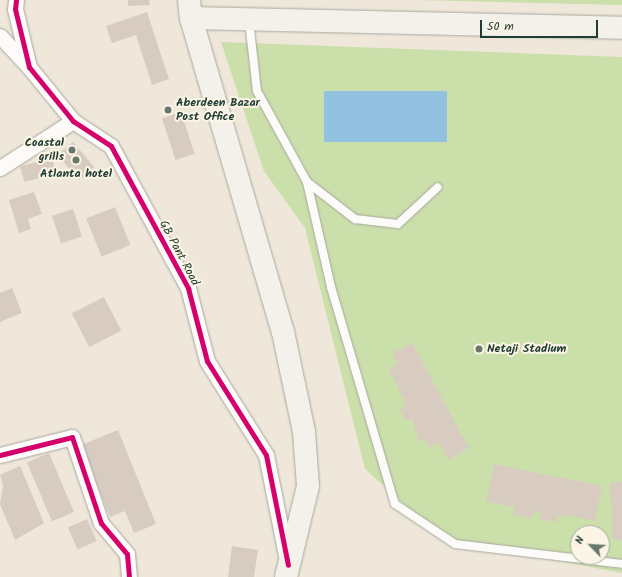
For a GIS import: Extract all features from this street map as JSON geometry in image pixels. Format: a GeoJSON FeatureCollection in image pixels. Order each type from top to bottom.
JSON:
{"type":"FeatureCollection","features":[{"type":"Feature","properties":{"kind":"main road"},"geometry":{"type":"LineString","coordinates":[[287,571],[308,486],[304,432],[283,332],[190,9],[248,19],[622,28]]}},
{"type":"Feature","properties":{"kind":"street","name":"GB Pant Road"},"geometry":{"type":"LineString","coordinates":[[16,0],[14,9],[29,66],[73,121],[111,146],[188,288],[207,361],[266,455],[287,571]]}},
{"type":"Feature","properties":{"kind":"street"},"geometry":{"type":"LineString","coordinates":[[0,36],[29,66]]}},
{"type":"Feature","properties":{"kind":"street"},"geometry":{"type":"LineString","coordinates":[[0,168],[73,121]]}},
{"type":"Feature","properties":{"kind":"street"},"geometry":{"type":"LineString","coordinates":[[0,455],[72,437],[101,523],[128,554],[129,577]]}},
{"type":"Feature","properties":{"kind":"lane"},"geometry":{"type":"LineString","coordinates":[[248,19],[257,91],[307,182],[331,287],[395,504],[455,544],[622,564]]}},
{"type":"Feature","properties":{"kind":"lane"},"geometry":{"type":"LineString","coordinates":[[307,182],[355,219],[398,224],[438,187]]}},
{"type":"Feature","properties":{"kind":"green space"},"geometry":{"type":"Polygon","coordinates":[[[418,0],[622,0],[622,5],[418,0]]]}},
{"type":"Feature","properties":{"kind":"green space","name":"Netaji Stadium"},"geometry":{"type":"Polygon","coordinates":[[[221,42],[622,57],[622,573],[580,565],[610,565],[610,525],[570,525],[570,563],[443,539],[365,469],[305,228],[264,171],[221,42]]]}},
{"type":"Feature","properties":{"kind":"water"},"geometry":{"type":"Polygon","coordinates":[[[324,91],[447,91],[447,142],[324,142],[324,91]]]}},
{"type":"Feature","properties":{"kind":"building"},"geometry":{"type":"Polygon","coordinates":[[[128,0],[149,0],[150,5],[128,6],[128,0]]]}},
{"type":"Feature","properties":{"kind":"building"},"geometry":{"type":"Polygon","coordinates":[[[147,12],[169,79],[152,85],[136,35],[112,43],[106,26],[147,12]]]}},
{"type":"Feature","properties":{"kind":"building"},"geometry":{"type":"Polygon","coordinates":[[[181,112],[195,154],[176,160],[162,118],[181,112]]]}},
{"type":"Feature","properties":{"kind":"building"},"geometry":{"type":"Polygon","coordinates":[[[73,142],[94,167],[79,180],[58,155],[73,142]]]}},
{"type":"Feature","properties":{"kind":"building"},"geometry":{"type":"Polygon","coordinates":[[[52,158],[56,173],[24,182],[20,167],[52,158]]]}},
{"type":"Feature","properties":{"kind":"building"},"geometry":{"type":"Polygon","coordinates":[[[34,192],[42,214],[28,219],[31,229],[19,233],[9,200],[34,192]]]}},
{"type":"Feature","properties":{"kind":"building"},"geometry":{"type":"Polygon","coordinates":[[[115,207],[130,245],[102,257],[86,219],[115,207]]]}},
{"type":"Feature","properties":{"kind":"building"},"geometry":{"type":"Polygon","coordinates":[[[73,209],[82,237],[61,243],[52,216],[73,209]]]}},
{"type":"Feature","properties":{"kind":"building"},"geometry":{"type":"Polygon","coordinates":[[[12,288],[22,313],[0,322],[0,293],[12,288]]]}},
{"type":"Feature","properties":{"kind":"building"},"geometry":{"type":"Polygon","coordinates":[[[104,297],[121,331],[89,347],[72,313],[104,297]]]}},
{"type":"Feature","properties":{"kind":"building"},"geometry":{"type":"Polygon","coordinates":[[[412,343],[469,448],[448,460],[439,442],[429,447],[425,439],[419,442],[412,418],[406,421],[399,408],[405,405],[404,399],[388,369],[398,364],[392,353],[412,343]]]}},
{"type":"Feature","properties":{"kind":"building"},"geometry":{"type":"Polygon","coordinates":[[[118,430],[156,524],[134,533],[125,511],[110,517],[81,445],[118,430]]]}},
{"type":"Feature","properties":{"kind":"building"},"geometry":{"type":"Polygon","coordinates":[[[49,453],[74,512],[52,521],[27,462],[49,453]]]}},
{"type":"Feature","properties":{"kind":"building"},"geometry":{"type":"Polygon","coordinates":[[[494,464],[602,486],[595,521],[567,515],[558,516],[557,522],[540,519],[541,512],[534,511],[532,518],[513,515],[515,507],[486,502],[494,464]]]}},
{"type":"Feature","properties":{"kind":"building"},"geometry":{"type":"Polygon","coordinates":[[[20,466],[44,523],[15,540],[0,504],[3,485],[0,475],[20,466]]]}},
{"type":"Feature","properties":{"kind":"building"},"geometry":{"type":"Polygon","coordinates":[[[622,482],[622,540],[613,540],[610,483],[622,482]]]}},
{"type":"Feature","properties":{"kind":"building"},"geometry":{"type":"Polygon","coordinates":[[[87,519],[97,541],[78,549],[68,528],[87,519]]]}},
{"type":"Feature","properties":{"kind":"building"},"geometry":{"type":"Polygon","coordinates":[[[232,546],[258,550],[254,577],[228,577],[232,546]]]}},
{"type":"Feature","properties":{"kind":"cycle path"},"geometry":{"type":"LineString","coordinates":[[16,0],[15,9],[29,67],[73,121],[111,146],[188,288],[207,361],[266,455],[288,565]]}},
{"type":"Feature","properties":{"kind":"cycle path"},"geometry":{"type":"LineString","coordinates":[[0,455],[72,437],[101,523],[127,554],[129,577]]}},
{"type":"Feature","properties":{"kind":"place","name":"Aberdeen Bazar Post Office"},"geometry":{"type":"Point","coordinates":[168,110]}},
{"type":"Feature","properties":{"kind":"place","name":"Coastal grills"},"geometry":{"type":"Point","coordinates":[72,150]}},
{"type":"Feature","properties":{"kind":"place","name":"Atlanta hotel"},"geometry":{"type":"Point","coordinates":[76,160]}},
{"type":"Feature","properties":{"kind":"place","name":"Netaji Stadium"},"geometry":{"type":"Point","coordinates":[479,349]}}]}
